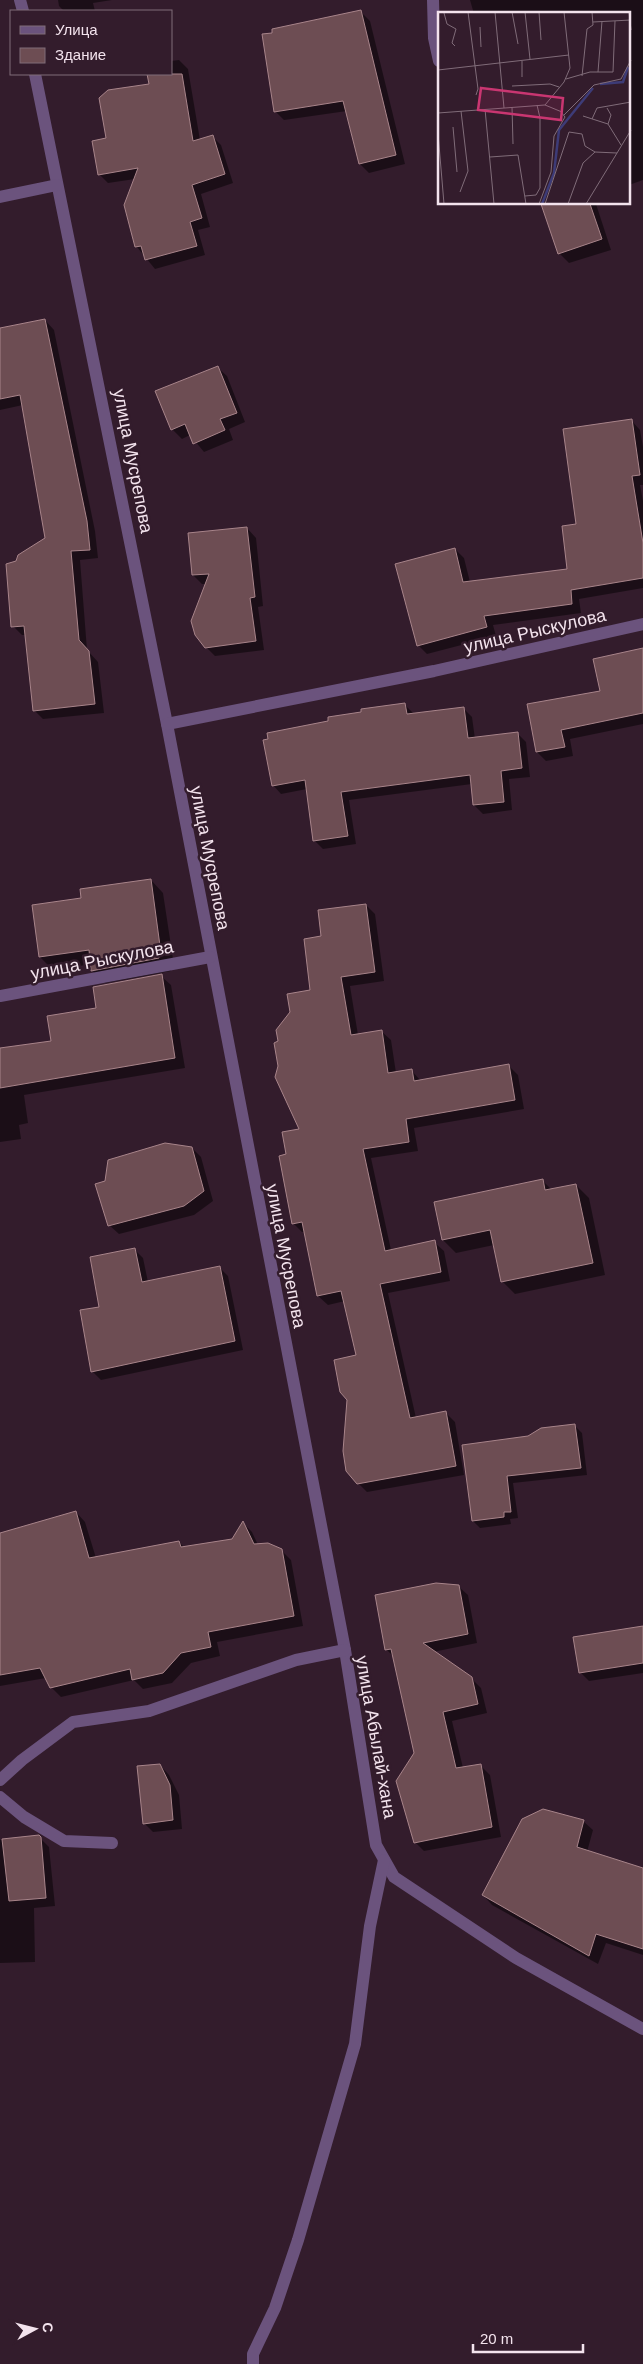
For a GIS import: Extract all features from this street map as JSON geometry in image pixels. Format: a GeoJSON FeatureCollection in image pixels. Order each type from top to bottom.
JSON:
{"type":"FeatureCollection","features":[{"type":"Feature","properties":{"kind":"street"},"geometry":{"type":"LineString","coordinates":[[433,0],[434,38],[438,56]]}},
{"type":"Feature","properties":{"kind":"street","name":"улица Мусрепова"},"geometry":{"type":"LineString","coordinates":[[35,75],[115,457],[210,958],[345,1650]]}},
{"type":"Feature","properties":{"kind":"street"},"geometry":{"type":"LineString","coordinates":[[0,197],[57,185]]}},
{"type":"Feature","properties":{"kind":"street","name":"улица Рыскулова"},"geometry":{"type":"LineString","coordinates":[[167,724],[434,671],[643,624]]}},
{"type":"Feature","properties":{"kind":"street","name":"улица Рыскулова"},"geometry":{"type":"LineString","coordinates":[[0,996],[210,958]]}},
{"type":"Feature","properties":{"kind":"street","name":"улица Абылай-хана"},"geometry":{"type":"LineString","coordinates":[[0,1780],[22,1760],[73,1722],[149,1711],[296,1660],[345,1650],[376,1845],[394,1877],[516,1958],[643,2029]]}},
{"type":"Feature","properties":{"kind":"street"},"geometry":{"type":"LineString","coordinates":[[0,1797],[24,1817],[64,1841],[112,1843]]}},
{"type":"Feature","properties":{"kind":"street"},"geometry":{"type":"LineString","coordinates":[[251,2361],[275,2308],[298,2240],[355,2044],[370,1926],[384,1860]]}},
{"type":"Feature","properties":{"kind":"building"},"geometry":{"type":"Polygon","coordinates":[[[361,10],[396,155],[359,164],[343,101],[274,112],[262,34],[272,33],[272,29],[361,10]]]}},
{"type":"Feature","properties":{"kind":"building"},"geometry":{"type":"Polygon","coordinates":[[[182,74],[193,141],[213,135],[225,174],[192,185],[202,218],[190,222],[197,246],[145,260],[141,246],[135,247],[124,205],[138,168],[98,175],[92,141],[106,138],[99,98],[108,90],[149,84],[147,75],[182,74]]]}},
{"type":"Feature","properties":{"kind":"building"},"geometry":{"type":"Polygon","coordinates":[[[541,205],[590,205],[602,239],[558,254],[541,205]]]}},
{"type":"Feature","properties":{"kind":"building"},"geometry":{"type":"Polygon","coordinates":[[[45,319],[87,521],[90,550],[71,551],[79,640],[89,651],[95,704],[33,711],[24,626],[11,627],[6,564],[16,561],[18,555],[45,538],[20,395],[0,399],[0,328],[45,319]]]}},
{"type":"Feature","properties":{"kind":"building"},"geometry":{"type":"Polygon","coordinates":[[[218,366],[237,413],[220,419],[225,430],[193,444],[185,424],[171,430],[155,391],[218,366]]]}},
{"type":"Feature","properties":{"kind":"building"},"geometry":{"type":"Polygon","coordinates":[[[632,419],[640,475],[632,476],[643,543],[643,578],[571,590],[572,604],[484,616],[487,627],[417,646],[395,564],[455,548],[463,582],[567,569],[562,526],[576,524],[563,429],[632,419]]]}},
{"type":"Feature","properties":{"kind":"building"},"geometry":{"type":"Polygon","coordinates":[[[247,527],[255,597],[250,598],[256,641],[205,648],[195,635],[191,621],[209,574],[192,575],[188,533],[247,527]]]}},
{"type":"Feature","properties":{"kind":"building"},"geometry":{"type":"Polygon","coordinates":[[[643,648],[643,713],[561,730],[565,747],[536,752],[527,704],[600,691],[593,659],[643,648]]]}},
{"type":"Feature","properties":{"kind":"building"},"geometry":{"type":"Polygon","coordinates":[[[405,703],[407,714],[464,707],[468,738],[518,732],[522,768],[501,771],[504,802],[473,805],[470,775],[341,792],[348,836],[313,841],[305,780],[272,786],[263,740],[268,739],[267,733],[328,721],[328,717],[361,712],[361,709],[405,703]]]}},
{"type":"Feature","properties":{"kind":"building"},"geometry":{"type":"Polygon","coordinates":[[[151,879],[160,946],[157,946],[159,958],[91,971],[89,950],[39,957],[32,905],[81,898],[80,889],[151,879]]]}},
{"type":"Feature","properties":{"kind":"building"},"geometry":{"type":"Polygon","coordinates":[[[366,904],[375,972],[341,977],[351,1035],[382,1030],[388,1073],[412,1069],[414,1081],[509,1064],[515,1100],[406,1119],[409,1142],[363,1149],[385,1251],[435,1240],[441,1272],[380,1284],[410,1418],[446,1411],[456,1466],[357,1484],[346,1471],[343,1451],[347,1400],[340,1392],[334,1360],[356,1355],[341,1291],[317,1296],[302,1222],[292,1224],[279,1156],[286,1154],[282,1132],[299,1129],[275,1077],[278,1066],[274,1043],[278,1041],[276,1030],[290,1012],[287,994],[310,990],[304,939],[321,936],[318,910],[366,904]]]}},
{"type":"Feature","properties":{"kind":"building"},"geometry":{"type":"Polygon","coordinates":[[[162,974],[175,1058],[0,1088],[0,1048],[51,1041],[47,1016],[96,1008],[93,987],[162,974]]]}},
{"type":"Feature","properties":{"kind":"building"},"geometry":{"type":"Polygon","coordinates":[[[165,1143],[192,1147],[204,1191],[184,1206],[108,1226],[95,1184],[105,1181],[108,1160],[165,1143]]]}},
{"type":"Feature","properties":{"kind":"building"},"geometry":{"type":"Polygon","coordinates":[[[543,1179],[545,1190],[576,1184],[593,1263],[501,1282],[490,1230],[442,1240],[434,1202],[543,1179]]]}},
{"type":"Feature","properties":{"kind":"building"},"geometry":{"type":"Polygon","coordinates":[[[135,1248],[142,1282],[220,1266],[235,1341],[91,1372],[80,1310],[99,1307],[90,1257],[135,1248]]]}},
{"type":"Feature","properties":{"kind":"building"},"geometry":{"type":"Polygon","coordinates":[[[575,1424],[581,1468],[507,1476],[511,1512],[504,1512],[504,1517],[472,1521],[462,1445],[528,1436],[541,1428],[575,1424]]]}},
{"type":"Feature","properties":{"kind":"building"},"geometry":{"type":"Polygon","coordinates":[[[76,1511],[89,1558],[179,1541],[181,1547],[232,1539],[243,1521],[254,1544],[268,1543],[282,1549],[294,1616],[208,1632],[211,1647],[181,1653],[163,1673],[132,1680],[130,1669],[50,1688],[40,1668],[0,1675],[0,1533],[76,1511]]]}},
{"type":"Feature","properties":{"kind":"building"},"geometry":{"type":"Polygon","coordinates":[[[436,1583],[459,1585],[468,1634],[423,1643],[472,1677],[478,1704],[443,1712],[456,1768],[481,1764],[492,1827],[414,1843],[396,1781],[414,1753],[391,1649],[385,1650],[375,1595],[436,1583]]]}},
{"type":"Feature","properties":{"kind":"building"},"geometry":{"type":"Polygon","coordinates":[[[643,1626],[643,1663],[579,1673],[573,1637],[643,1626]]]}},
{"type":"Feature","properties":{"kind":"building"},"geometry":{"type":"Polygon","coordinates":[[[160,1764],[170,1785],[173,1820],[143,1824],[137,1766],[160,1764]]]}},
{"type":"Feature","properties":{"kind":"building"},"geometry":{"type":"Polygon","coordinates":[[[543,1809],[584,1820],[577,1847],[643,1868],[643,1949],[596,1934],[589,1956],[482,1895],[522,1819],[543,1809]]]}},
{"type":"Feature","properties":{"kind":"building"},"geometry":{"type":"Polygon","coordinates":[[[39,1835],[41,1837],[46,1898],[9,1901],[2,1839],[39,1835]]]}}]}
